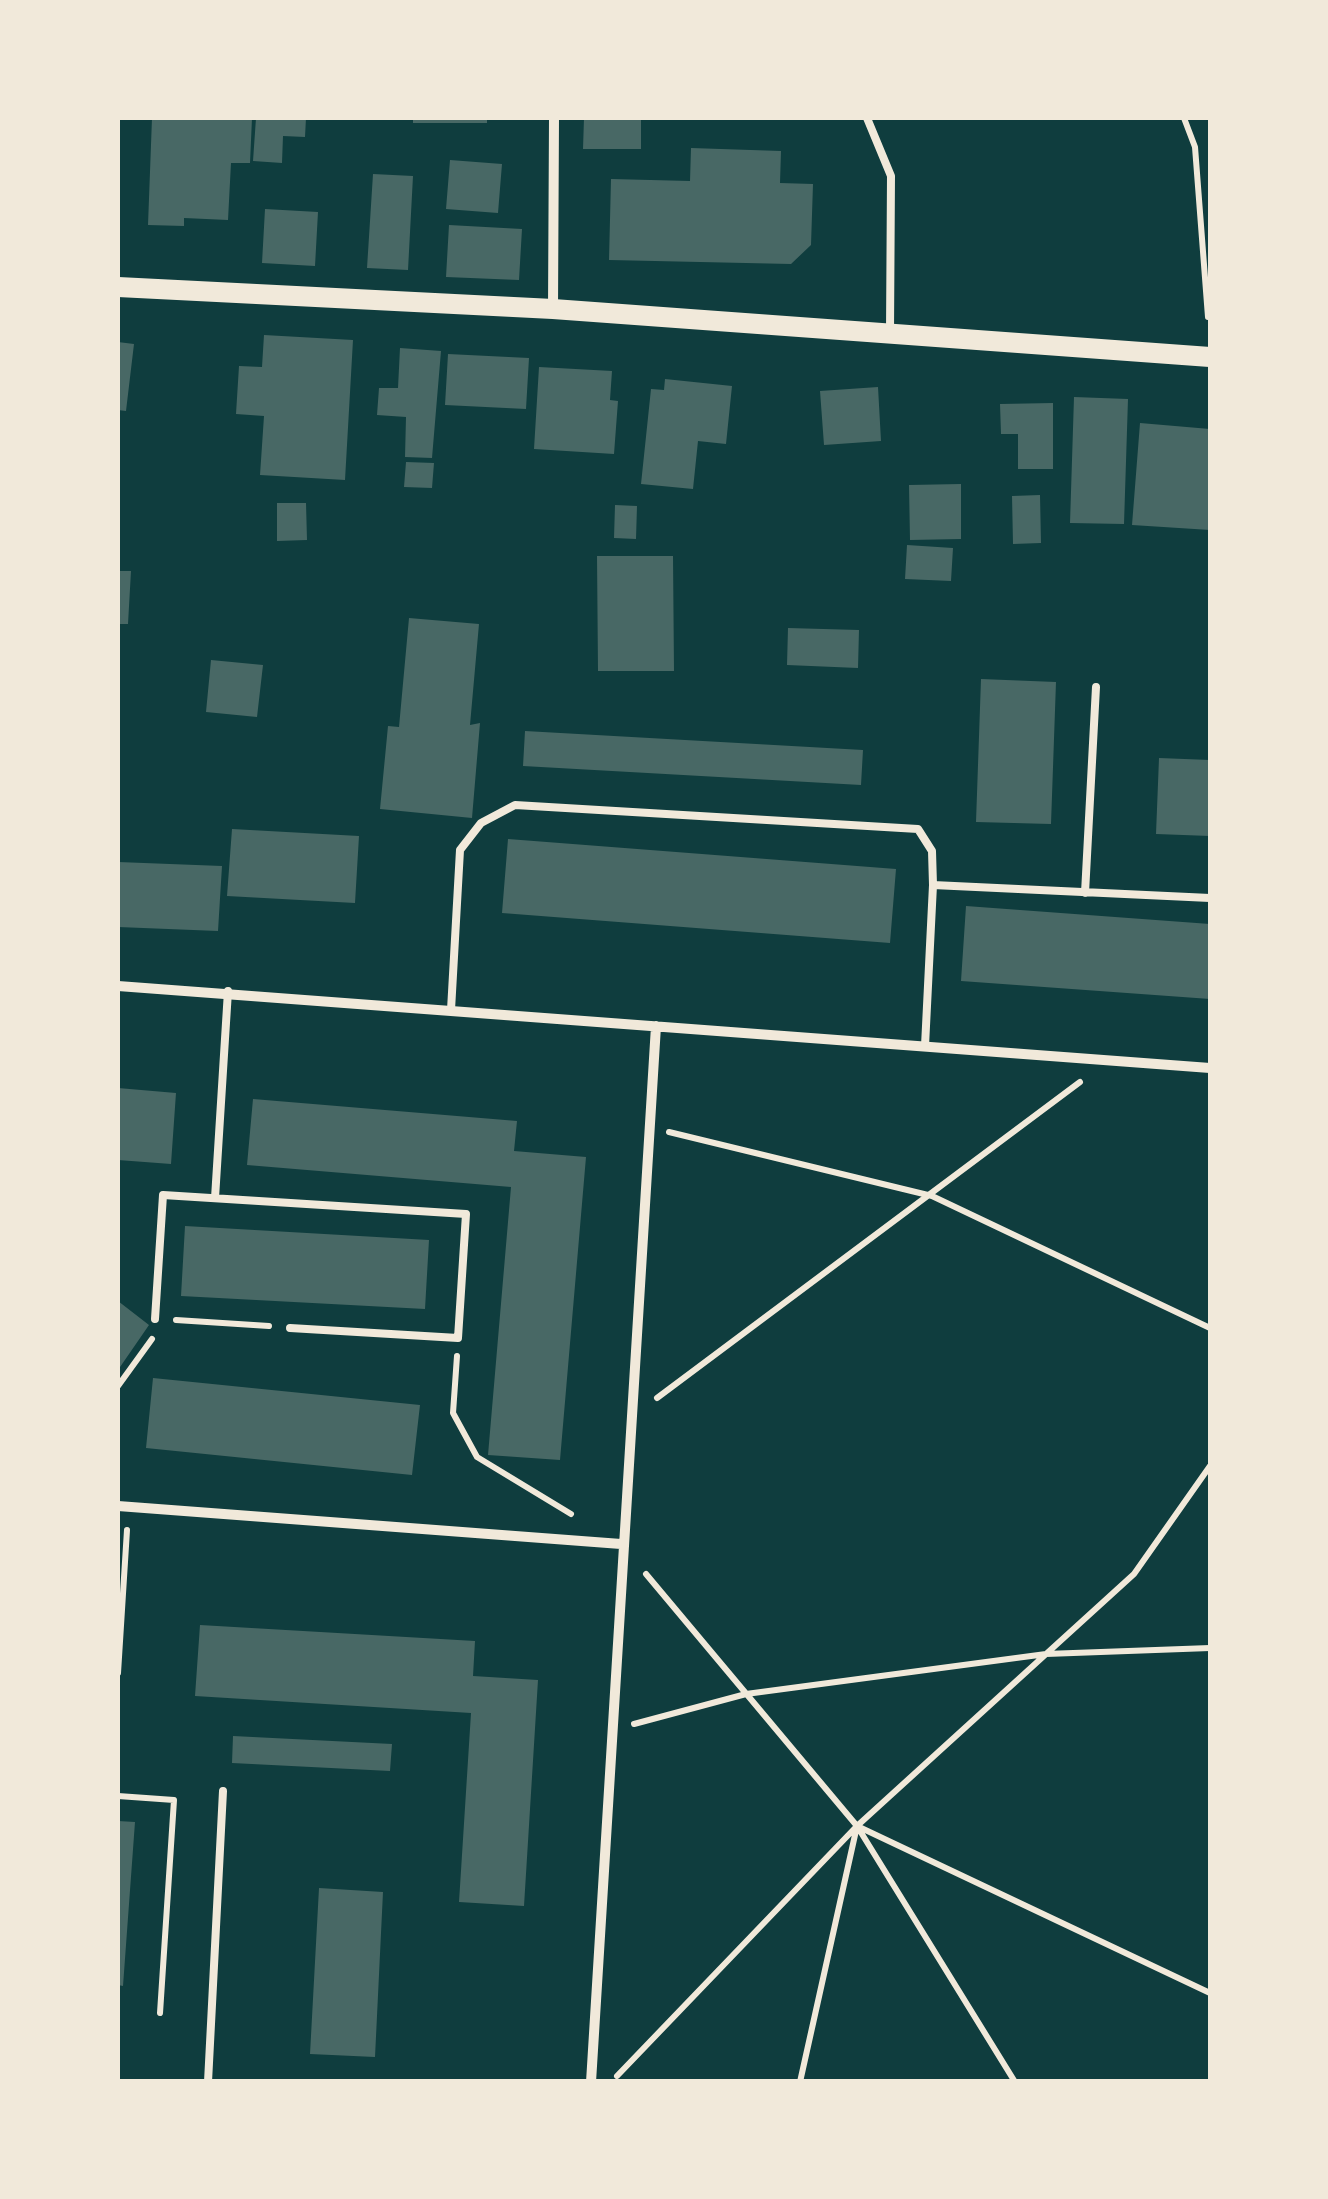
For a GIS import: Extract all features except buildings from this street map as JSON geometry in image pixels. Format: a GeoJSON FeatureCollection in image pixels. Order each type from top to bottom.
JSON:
{"type":"FeatureCollection","features":[{"type":"Feature","properties":{"kind":"main road"},"geometry":{"type":"LineString","coordinates":[[118,287],[553,309],[1210,357]]}},
{"type":"Feature","properties":{"kind":"street"},"geometry":{"type":"LineString","coordinates":[[553,309],[554,118]]}},
{"type":"Feature","properties":{"kind":"street"},"geometry":{"type":"LineString","coordinates":[[118,986],[228,991],[1210,1068]]}},
{"type":"Feature","properties":{"kind":"street"},"geometry":{"type":"LineString","coordinates":[[591,2082],[621,1544],[656,1026]]}},
{"type":"Feature","properties":{"kind":"street"},"geometry":{"type":"LineString","coordinates":[[123,1507],[621,1544]]}},
{"type":"Feature","properties":{"kind":"lane"},"geometry":{"type":"LineString","coordinates":[[868,118],[891,176],[890,336]]}},
{"type":"Feature","properties":{"kind":"lane"},"geometry":{"type":"LineString","coordinates":[[1085,893],[1096,687]]}},
{"type":"Feature","properties":{"kind":"lane"},"geometry":{"type":"LineString","coordinates":[[451,1010],[460,850],[481,824],[515,805],[918,829],[932,852],[934,885],[924,1046]]}},
{"type":"Feature","properties":{"kind":"lane"},"geometry":{"type":"LineString","coordinates":[[934,885],[1210,898]]}},
{"type":"Feature","properties":{"kind":"lane"},"geometry":{"type":"LineString","coordinates":[[215,1198],[228,991]]}},
{"type":"Feature","properties":{"kind":"lane"},"geometry":{"type":"LineString","coordinates":[[155,1319],[163,1196],[466,1214],[458,1338],[290,1328]]}},
{"type":"Feature","properties":{"kind":"lane"},"geometry":{"type":"LineString","coordinates":[[208,2082],[223,1791]]}},
{"type":"Feature","properties":{"kind":"path"},"geometry":{"type":"LineString","coordinates":[[1184,118],[1196,148],[1208,316]]}},
{"type":"Feature","properties":{"kind":"path"},"geometry":{"type":"LineString","coordinates":[[630,1418],[1109,1060]]}},
{"type":"Feature","properties":{"kind":"path"},"geometry":{"type":"LineString","coordinates":[[650,1128],[932,1196],[1210,1328]]}},
{"type":"Feature","properties":{"kind":"path"},"geometry":{"type":"LineString","coordinates":[[118,1386],[153,1338],[155,1319],[290,1328]]}},
{"type":"Feature","properties":{"kind":"path"},"geometry":{"type":"LineString","coordinates":[[458,1338],[453,1413],[476,1458],[573,1515]]}},
{"type":"Feature","properties":{"kind":"path"},"geometry":{"type":"LineString","coordinates":[[612,2082],[857,1826],[1134,1574],[1210,1466]]}},
{"type":"Feature","properties":{"kind":"path"},"geometry":{"type":"LineString","coordinates":[[118,1673],[123,1507]]}},
{"type":"Feature","properties":{"kind":"path"},"geometry":{"type":"LineString","coordinates":[[621,1544],[857,1826],[1015,2082]]}},
{"type":"Feature","properties":{"kind":"path"},"geometry":{"type":"LineString","coordinates":[[610,1730],[746,1694],[1046,1654],[1210,1648]]}},
{"type":"Feature","properties":{"kind":"path"},"geometry":{"type":"LineString","coordinates":[[118,1796],[174,1800],[160,2014]]}},
{"type":"Feature","properties":{"kind":"path"},"geometry":{"type":"LineString","coordinates":[[857,1826],[1210,1993]]}},
{"type":"Feature","properties":{"kind":"path"},"geometry":{"type":"LineString","coordinates":[[800,2082],[857,1826]]}}]}
